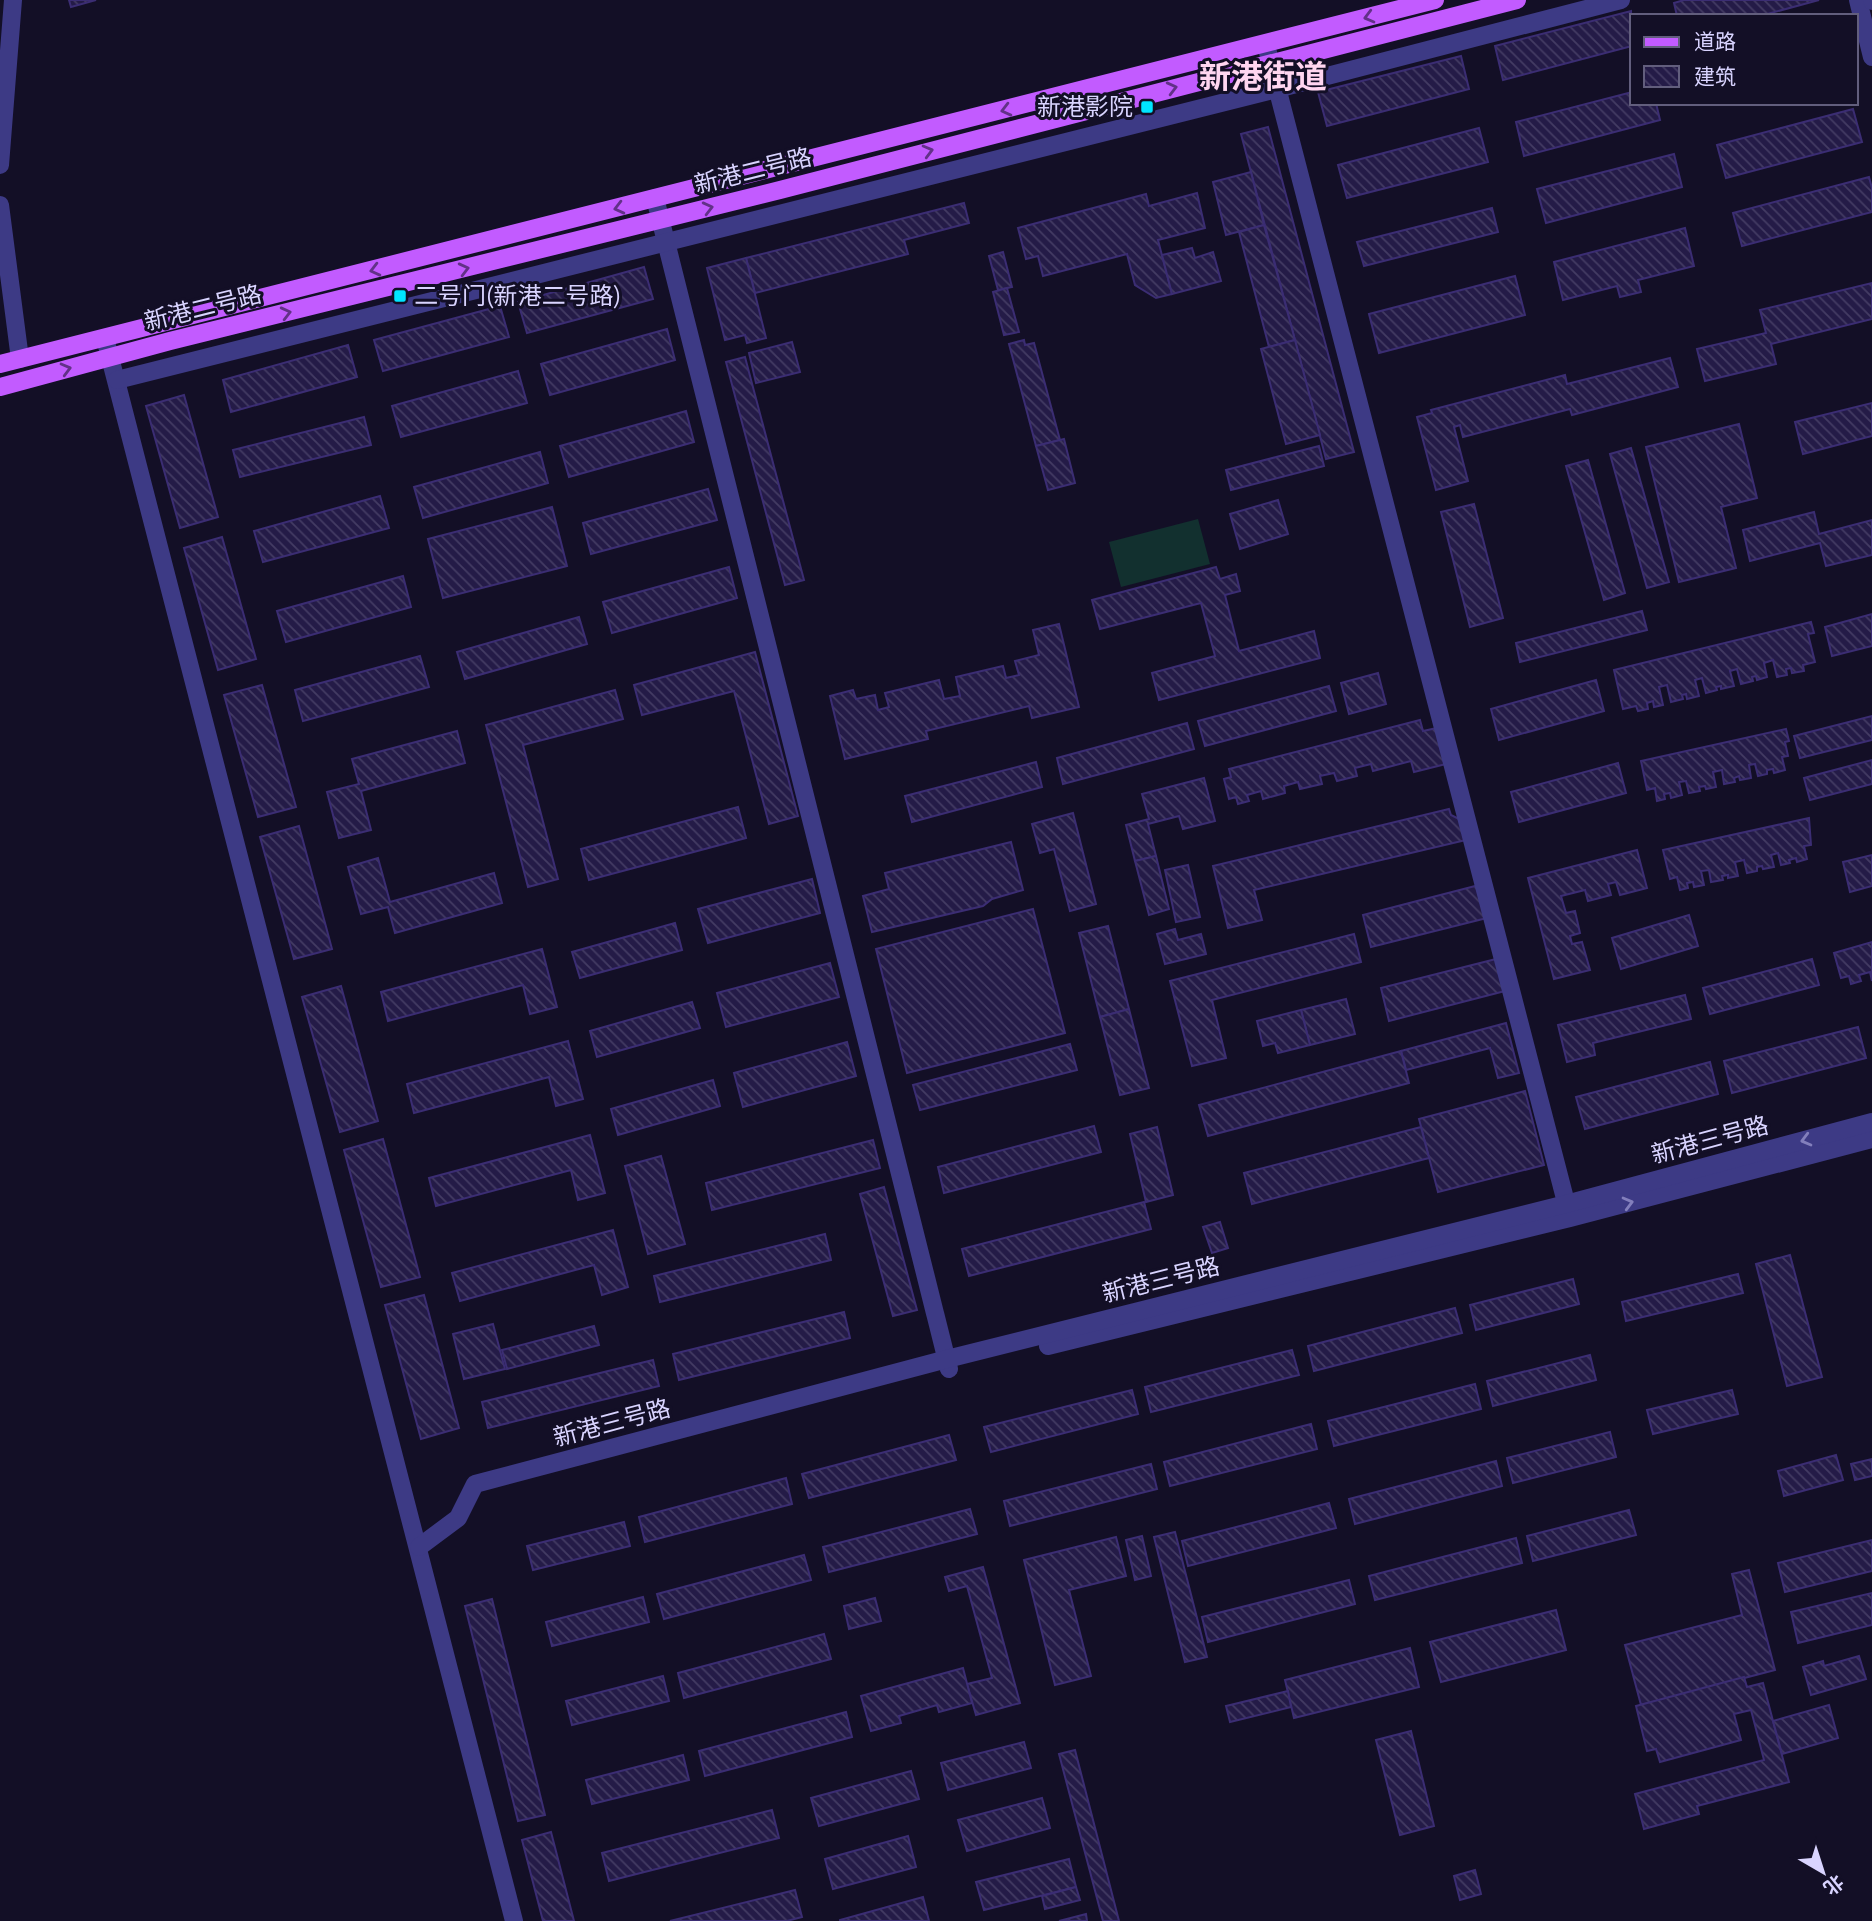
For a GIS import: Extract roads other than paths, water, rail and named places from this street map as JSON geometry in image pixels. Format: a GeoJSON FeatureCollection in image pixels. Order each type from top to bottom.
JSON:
{"type":"FeatureCollection","features":[{"type":"Feature","properties":{"kind":"main road","name":"新港二号路"},"geometry":{"type":"LineString","coordinates":[[0,365],[1435,0]]}},
{"type":"Feature","properties":{"kind":"main road","name":"新港二号路"},"geometry":{"type":"LineString","coordinates":[[0,387],[1517,0]]}},
{"type":"Feature","properties":{"kind":"street"},"geometry":{"type":"LineString","coordinates":[[0,165],[13,0]]}},
{"type":"Feature","properties":{"kind":"street"},"geometry":{"type":"LineString","coordinates":[[117,380],[1277,89],[1620,0]]}},
{"type":"Feature","properties":{"kind":"street"},"geometry":{"type":"LineString","coordinates":[[1858,0],[1872,57]]}},
{"type":"Feature","properties":{"kind":"street"},"geometry":{"type":"LineString","coordinates":[[1265,45],[1568,1211]]}},
{"type":"Feature","properties":{"kind":"street"},"geometry":{"type":"LineString","coordinates":[[655,198],[948,1365]]}},
{"type":"Feature","properties":{"kind":"street"},"geometry":{"type":"LineString","coordinates":[[0,205],[20,359]]}},
{"type":"Feature","properties":{"kind":"street"},"geometry":{"type":"LineString","coordinates":[[106,338],[514,1921]]}},
{"type":"Feature","properties":{"kind":"street","name":"新港三号路"},"geometry":{"type":"LineString","coordinates":[[1568,1211],[1872,1122]]}},
{"type":"Feature","properties":{"kind":"street","name":"新港三号路"},"geometry":{"type":"LineString","coordinates":[[419,1547],[458,1518],[475,1484],[1568,1211],[1872,1139]]}},
{"type":"Feature","properties":{"kind":"place","name":"新港影院"},"geometry":{"type":"Point","coordinates":[1147,107]}},
{"type":"Feature","properties":{"kind":"place","name":"二号门(新港二号路)"},"geometry":{"type":"Point","coordinates":[400,296]}},
{"type":"Feature","properties":{"kind":"district","name":"新港街道"},"geometry":{"type":"Point","coordinates":[1263,77]}}]}
